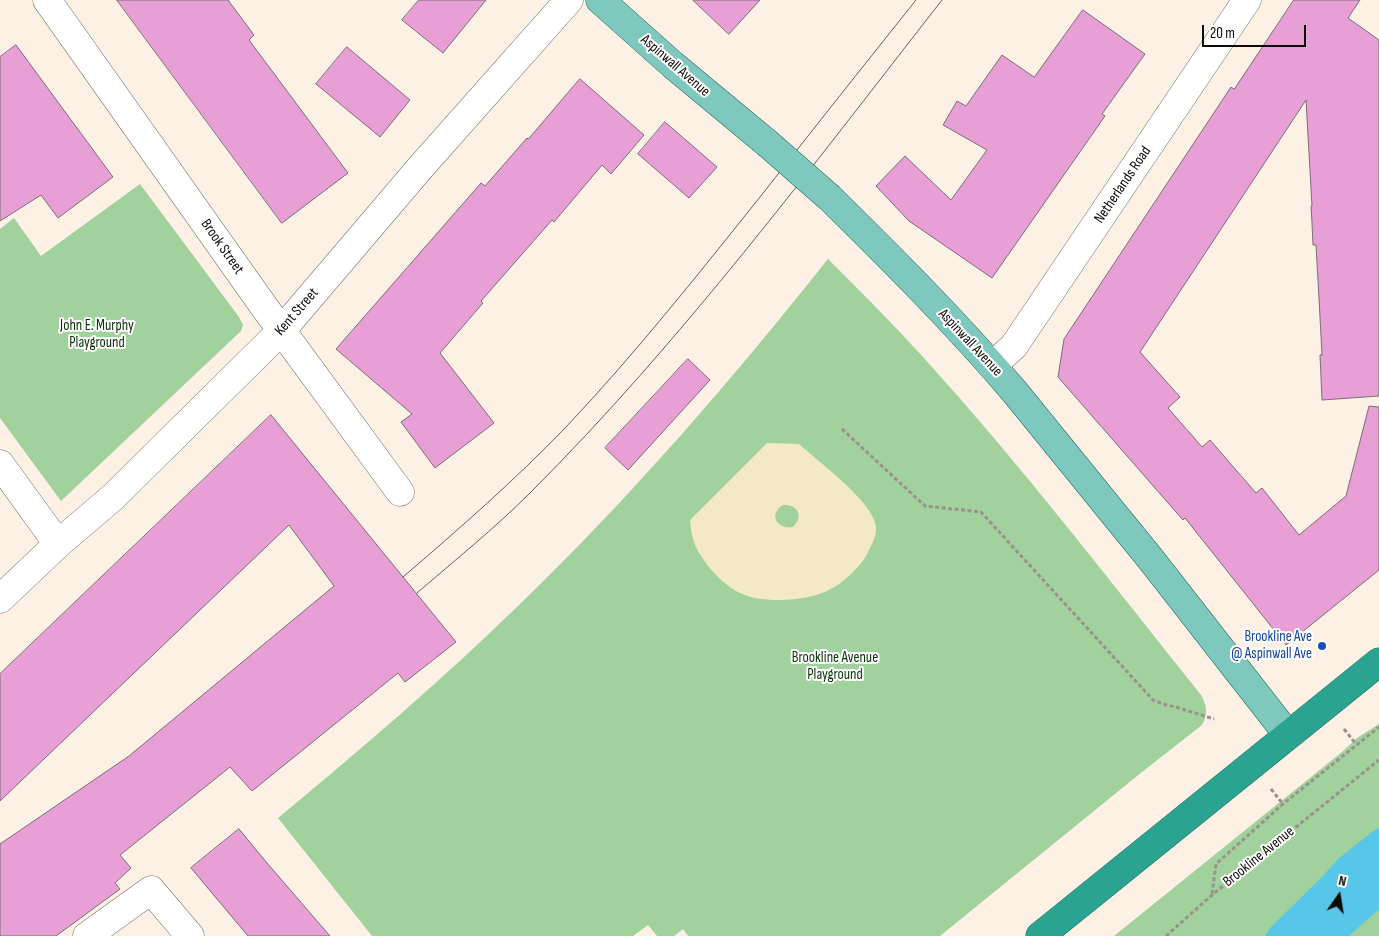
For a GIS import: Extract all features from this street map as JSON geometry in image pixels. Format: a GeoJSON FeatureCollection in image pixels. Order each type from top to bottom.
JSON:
{"type":"FeatureCollection","features":[{"type":"Feature","properties":{"kind":"highway"},"geometry":{"type":"LineString","coordinates":[[1040,936],[1379,662]]}},
{"type":"Feature","properties":{"kind":"main road","name":"Aspinwall Avenue"},"geometry":{"type":"LineString","coordinates":[[600,0],[673,65],[830,198],[889,256],[992,366],[1153,562],[1288,735]]}},
{"type":"Feature","properties":{"kind":"street","name":"Brook Street"},"geometry":{"type":"LineString","coordinates":[[47,0],[400,492]]}},
{"type":"Feature","properties":{"kind":"street","name":"Kent Street"},"geometry":{"type":"LineString","coordinates":[[0,599],[58,544],[113,497],[282,330],[420,168],[569,0]]}},
{"type":"Feature","properties":{"kind":"street","name":"Netherlands Road"},"geometry":{"type":"LineString","coordinates":[[992,366],[1014,346],[1247,0]]}},
{"type":"Feature","properties":{"kind":"street"},"geometry":{"type":"LineString","coordinates":[[0,464],[58,544]]}},
{"type":"Feature","properties":{"kind":"street"},"geometry":{"type":"LineString","coordinates":[[87,936],[151,890],[190,936]]}},
{"type":"Feature","properties":{"kind":"path"},"geometry":{"type":"LineString","coordinates":[[842,429],[925,506],[981,512],[1153,700],[1214,719]]}},
{"type":"Feature","properties":{"kind":"path","name":"Brookline Avenue"},"geometry":{"type":"LineString","coordinates":[[1212,895],[1216,864],[1283,804],[1379,727]]}},
{"type":"Feature","properties":{"kind":"path","name":"Brookline Avenue"},"geometry":{"type":"LineString","coordinates":[[1212,895],[1379,760]]}},
{"type":"Feature","properties":{"kind":"path"},"geometry":{"type":"LineString","coordinates":[[1166,936],[1212,895]]}},
{"type":"Feature","properties":{"kind":"green space","name":"John E. Murphy Playground"},"geometry":{"type":"Polygon","coordinates":[[[140,184],[243,325],[241,331],[61,501],[0,418],[0,229],[14,218],[41,256],[140,184]]]}},
{"type":"Feature","properties":{"kind":"green space","name":"Brookline Avenue Playground"},"geometry":{"type":"Polygon","coordinates":[[[828,259],[923,357],[995,439],[1099,566],[1201,695],[1205,702],[1206,710],[1202,725],[940,936],[688,936],[683,929],[674,936],[657,936],[648,925],[633,936],[372,936],[278,818],[430,688],[489,634],[600,524],[717,394],[828,259]]]}},
{"type":"Feature","properties":{"kind":"green space"},"geometry":{"type":"Polygon","coordinates":[[[1379,724],[1379,936],[1114,936],[1357,738],[1379,724]]]}},
{"type":"Feature","properties":{"kind":"sand"},"geometry":{"type":"Polygon","coordinates":[[[767,443],[799,444],[842,481],[864,503],[875,523],[876,530],[867,555],[852,573],[836,586],[810,597],[770,600],[754,598],[740,593],[726,584],[712,570],[700,554],[692,537],[690,521],[767,443]],[[783,505],[778,509],[775,517],[779,524],[793,527],[799,515],[796,509],[783,505]]]}},
{"type":"Feature","properties":{"kind":"water"},"geometry":{"type":"Polygon","coordinates":[[[1379,828],[1379,909],[1349,936],[1265,936],[1270,928],[1338,859],[1379,828]]]}},
{"type":"Feature","properties":{"kind":"building"},"geometry":{"type":"Polygon","coordinates":[[[117,0],[228,0],[254,35],[249,40],[348,173],[282,223],[117,0]]]}},
{"type":"Feature","properties":{"kind":"building"},"geometry":{"type":"Polygon","coordinates":[[[419,0],[486,0],[443,53],[402,20],[419,0]]]}},
{"type":"Feature","properties":{"kind":"building"},"geometry":{"type":"Polygon","coordinates":[[[693,0],[760,0],[729,34],[693,0]]]}},
{"type":"Feature","properties":{"kind":"building"},"geometry":{"type":"Polygon","coordinates":[[[1294,0],[1360,0],[1348,18],[1379,40],[1379,396],[1322,400],[1319,298],[1316,245],[1313,245],[1306,100],[1140,352],[1180,397],[1168,408],[1202,447],[1210,440],[1256,493],[1262,488],[1299,535],[1346,496],[1369,406],[1379,407],[1379,570],[1286,645],[1185,518],[1183,520],[1058,377],[1064,339],[1231,87],[1234,89],[1294,0]]]}},
{"type":"Feature","properties":{"kind":"building"},"geometry":{"type":"Polygon","coordinates":[[[1083,10],[1145,54],[1102,114],[1105,116],[992,278],[909,221],[876,186],[905,156],[951,200],[987,150],[943,125],[957,101],[966,106],[1002,55],[1034,77],[1083,10]]]}},
{"type":"Feature","properties":{"kind":"building"},"geometry":{"type":"Polygon","coordinates":[[[16,45],[113,177],[58,218],[41,195],[0,221],[0,57],[16,45]]]}},
{"type":"Feature","properties":{"kind":"building"},"geometry":{"type":"Polygon","coordinates":[[[347,47],[410,100],[380,137],[316,84],[347,47]]]}},
{"type":"Feature","properties":{"kind":"building"},"geometry":{"type":"Polygon","coordinates":[[[580,79],[644,135],[611,174],[602,165],[554,222],[552,220],[481,301],[483,303],[440,353],[494,423],[435,468],[401,422],[412,414],[336,349],[481,183],[485,186],[580,79]]]}},
{"type":"Feature","properties":{"kind":"building"},"geometry":{"type":"Polygon","coordinates":[[[665,122],[717,167],[689,198],[638,154],[665,122]]]}},
{"type":"Feature","properties":{"kind":"building"},"geometry":{"type":"Polygon","coordinates":[[[688,359],[710,380],[628,470],[605,448],[688,359]]]}},
{"type":"Feature","properties":{"kind":"building"},"geometry":{"type":"Polygon","coordinates":[[[271,415],[456,642],[405,682],[398,673],[252,791],[230,767],[120,855],[131,868],[115,883],[120,889],[56,936],[0,936],[0,844],[129,756],[334,586],[289,525],[0,801],[0,674],[271,415]]]}},
{"type":"Feature","properties":{"kind":"building"},"geometry":{"type":"Polygon","coordinates":[[[239,829],[330,936],[248,936],[191,868],[239,829]]]}},
{"type":"Feature","properties":{"kind":"tram line"},"geometry":{"type":"LineString","coordinates":[[403,577],[527,466],[566,427],[617,370],[716,252],[916,0]]}},
{"type":"Feature","properties":{"kind":"tram line"},"geometry":{"type":"LineString","coordinates":[[417,593],[517,506],[640,376],[744,253],[942,0]]}},
{"type":"Feature","properties":{"kind":"place","name":"Brookline Ave @ Aspinwall Ave"},"geometry":{"type":"Point","coordinates":[1322,646]}}]}
